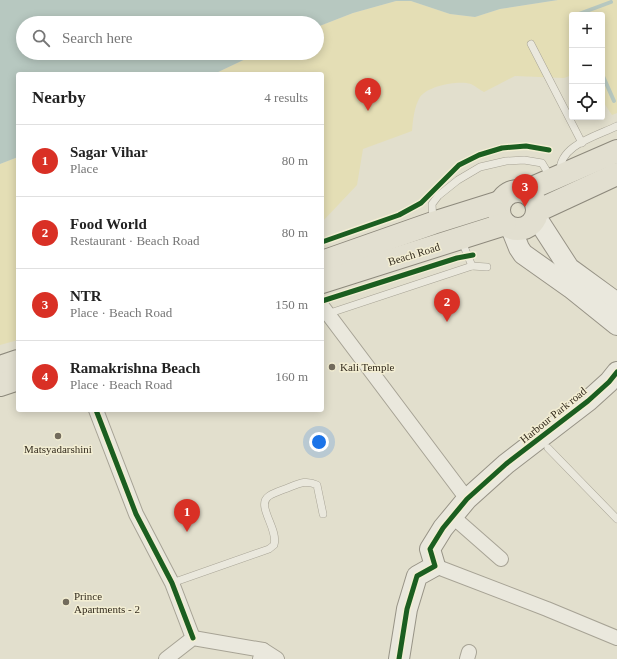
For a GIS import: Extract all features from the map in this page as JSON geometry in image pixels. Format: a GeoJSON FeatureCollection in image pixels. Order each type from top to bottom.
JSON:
{"type":"FeatureCollection","features":[{"type":"Feature","properties":{"kind":"main road","name":"Beach Road"},"geometry":{"type":"LineString","coordinates":[[324,261],[433,223],[500,202],[503,197],[513,191],[525,191],[617,151]]}},
{"type":"Feature","properties":{"kind":"main road","name":"Beach Road"},"geometry":{"type":"LineString","coordinates":[[324,281],[508,226],[523,228],[533,222],[537,214],[617,174]]}},
{"type":"Feature","properties":{"kind":"main road"},"geometry":{"type":"LineString","coordinates":[[525,191],[534,199],[537,214]]}},
{"type":"Feature","properties":{"kind":"main road"},"geometry":{"type":"LineString","coordinates":[[500,202],[499,214],[508,226]]}},
{"type":"Feature","properties":{"kind":"main road"},"geometry":{"type":"LineString","coordinates":[[0,367],[16,362]]}},
{"type":"Feature","properties":{"kind":"main road"},"geometry":{"type":"LineString","coordinates":[[0,385],[16,380]]}},
{"type":"Feature","properties":{"kind":"street"},"geometry":{"type":"LineString","coordinates":[[537,214],[569,268],[617,303]]}},
{"type":"Feature","properties":{"kind":"street"},"geometry":{"type":"LineString","coordinates":[[508,226],[523,254],[599,309],[617,326]]}},
{"type":"Feature","properties":{"kind":"street"},"geometry":{"type":"LineString","coordinates":[[324,310],[467,499]]}},
{"type":"Feature","properties":{"kind":"street","name":"Harbour Park road"},"geometry":{"type":"LineString","coordinates":[[499,472],[506,464],[588,401],[609,382],[617,372]]}},
{"type":"Feature","properties":{"kind":"street","name":"Harbour Park road"},"geometry":{"type":"LineString","coordinates":[[499,472],[509,472],[517,469],[548,448],[598,409],[617,392]]}},
{"type":"Feature","properties":{"kind":"street"},"geometry":{"type":"LineString","coordinates":[[97,412],[136,514],[172,583],[193,638]]}},
{"type":"Feature","properties":{"kind":"street"},"geometry":{"type":"LineString","coordinates":[[435,566],[430,549],[452,516],[467,499],[499,472]]}},
{"type":"Feature","properties":{"kind":"street"},"geometry":{"type":"LineString","coordinates":[[452,516],[501,559]]}},
{"type":"Feature","properties":{"kind":"street"},"geometry":{"type":"LineString","coordinates":[[399,659],[407,609],[417,576],[435,566],[548,609],[617,638]]}},
{"type":"Feature","properties":{"kind":"street"},"geometry":{"type":"LineString","coordinates":[[193,638],[277,659]]}},
{"type":"Feature","properties":{"kind":"street"},"geometry":{"type":"LineString","coordinates":[[166,659],[193,638]]}},
{"type":"Feature","properties":{"kind":"lane"},"geometry":{"type":"LineString","coordinates":[[531,44],[582,143]]}},
{"type":"Feature","properties":{"kind":"lane"},"geometry":{"type":"LineString","coordinates":[[556,178],[563,157],[568,151],[617,126]]}},
{"type":"Feature","properties":{"kind":"lane"},"geometry":{"type":"LineString","coordinates":[[433,223],[432,204],[438,196],[458,180],[480,167],[506,161],[524,160],[542,163],[556,178]]}},
{"type":"Feature","properties":{"kind":"lane"},"geometry":{"type":"LineString","coordinates":[[461,239],[472,266]]}},
{"type":"Feature","properties":{"kind":"lane"},"geometry":{"type":"LineString","coordinates":[[324,310],[472,266],[487,267]]}},
{"type":"Feature","properties":{"kind":"lane"},"geometry":{"type":"LineString","coordinates":[[548,448],[617,518]]}},
{"type":"Feature","properties":{"kind":"lane"},"geometry":{"type":"LineString","coordinates":[[172,583],[268,549],[274,545],[275,534],[264,505],[265,500],[270,495],[302,482],[312,483],[317,485],[323,514]]}},
{"type":"Feature","properties":{"kind":"sand"},"geometry":{"type":"Polygon","coordinates":[[[558,0],[617,0],[617,113],[612,115],[605,104],[605,12],[569,12],[569,76],[564,78],[515,76],[484,92],[471,84],[451,83],[436,87],[424,93],[416,105],[412,131],[363,149],[357,185],[324,220],[324,72],[218,72],[243,60],[324,60],[324,24],[353,13],[396,1],[411,1],[450,14],[475,17],[500,9],[558,0]]]}},
{"type":"Feature","properties":{"kind":"sand"},"geometry":{"type":"Polygon","coordinates":[[[16,158],[16,341],[0,345],[0,164],[16,158]]]}},
{"type":"Feature","properties":{"kind":"shaded area"},"geometry":{"type":"Polygon","coordinates":[[[0,0],[558,0],[500,9],[475,17],[450,14],[411,1],[396,1],[353,13],[324,24],[324,16],[16,16],[16,60],[243,60],[218,72],[16,72],[16,158],[0,164],[0,0]]]}},
{"type":"Feature","properties":{"kind":"waterway"},"geometry":{"type":"LineString","coordinates":[[584,12],[611,2]]}},
{"type":"Feature","properties":{"kind":"waterway"},"geometry":{"type":"LineString","coordinates":[[605,81],[614,101]]}},
{"type":"Feature","properties":{"kind":"cycle path"},"geometry":{"type":"LineString","coordinates":[[324,241],[399,215],[421,203],[459,165],[479,155],[502,148],[526,146],[549,150]]}},
{"type":"Feature","properties":{"kind":"cycle path"},"geometry":{"type":"LineString","coordinates":[[324,300],[457,258],[473,255]]}},
{"type":"Feature","properties":{"kind":"cycle path"},"geometry":{"type":"LineString","coordinates":[[399,659],[407,609],[417,576],[435,566],[430,549],[443,528],[467,499],[506,464],[588,401],[609,382],[617,372]]}},
{"type":"Feature","properties":{"kind":"cycle path"},"geometry":{"type":"LineString","coordinates":[[97,412],[136,514],[172,583],[193,638]]}},
{"type":"Feature","properties":{"kind":"place","name":"Ramakrishna Beach"},"geometry":{"type":"Point","coordinates":[368,111]}},
{"type":"Feature","properties":{"kind":"place","name":"NTR"},"geometry":{"type":"Point","coordinates":[525,207]}},
{"type":"Feature","properties":{"kind":"place","name":"Food World"},"geometry":{"type":"Point","coordinates":[447,322]}},
{"type":"Feature","properties":{"kind":"place","name":"Kali Temple"},"geometry":{"type":"Point","coordinates":[332,367]}},
{"type":"Feature","properties":{"kind":"place","name":"Matsyadarshini"},"geometry":{"type":"Point","coordinates":[58,436]}},
{"type":"Feature","properties":{"kind":"place","name":"Sagar Vihar"},"geometry":{"type":"Point","coordinates":[187,532]}},
{"type":"Feature","properties":{"kind":"place","name":"Prince Apartments - 2"},"geometry":{"type":"Point","coordinates":[66,602]}}]}
